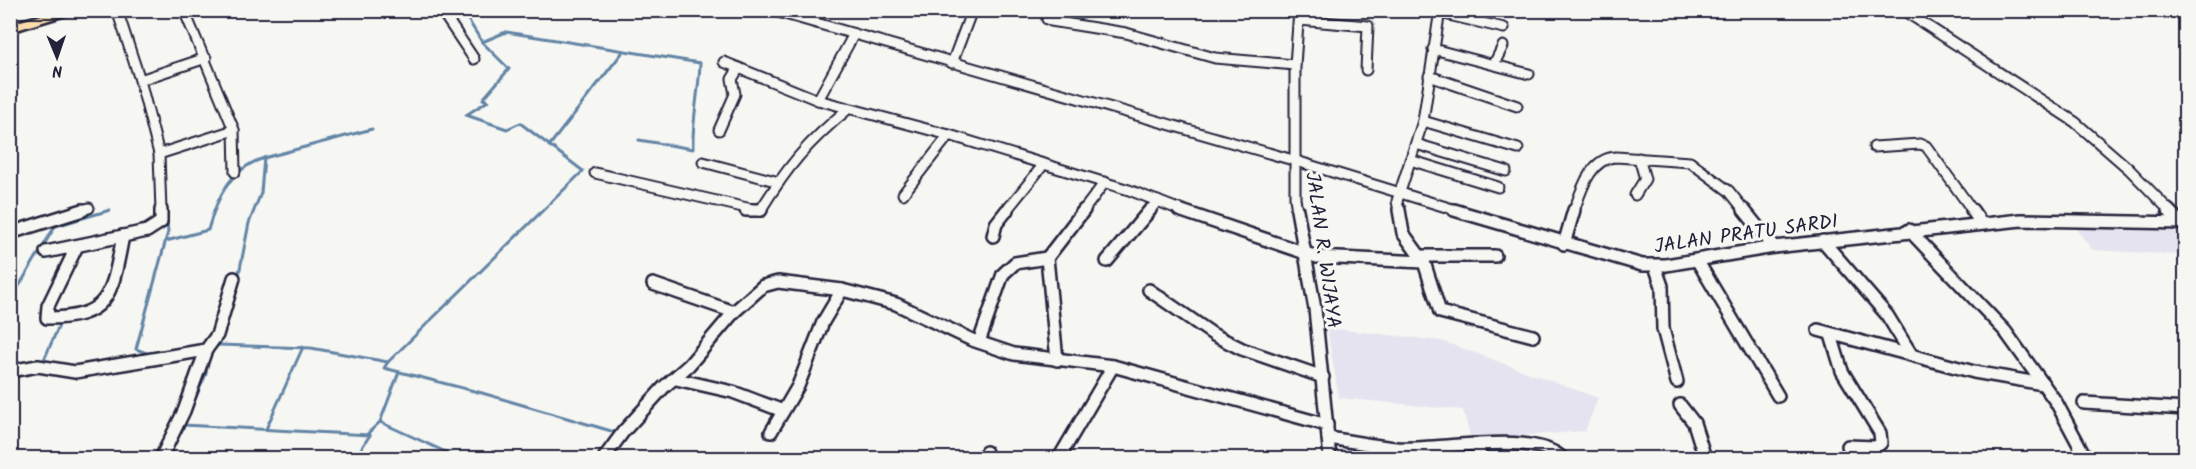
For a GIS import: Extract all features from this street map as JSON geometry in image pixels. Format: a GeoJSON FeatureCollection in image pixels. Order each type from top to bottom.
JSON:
{"type":"FeatureCollection","features":[{"type":"Feature","properties":{"kind":"highway"},"geometry":{"type":"LineString","coordinates":[[10,28],[74,11]]}},
{"type":"Feature","properties":{"kind":"street"},"geometry":{"type":"LineString","coordinates":[[46,252],[123,236],[160,225],[159,154],[117,10]]}},
{"type":"Feature","properties":{"kind":"street"},"geometry":{"type":"LineString","coordinates":[[184,10],[234,130],[234,172]]}},
{"type":"Feature","properties":{"kind":"street"},"geometry":{"type":"LineString","coordinates":[[441,10],[474,59]]}},
{"type":"Feature","properties":{"kind":"street","name":"JALAN PRATU SARDI"},"geometry":{"type":"LineString","coordinates":[[771,10],[1293,160],[1564,244],[1655,266],[1774,246],[1982,223],[2021,220],[2184,224]]}},
{"type":"Feature","properties":{"kind":"street"},"geometry":{"type":"LineString","coordinates":[[952,63],[972,10]]}},
{"type":"Feature","properties":{"kind":"street"},"geometry":{"type":"LineString","coordinates":[[1048,10],[1048,21],[1126,33],[1206,56],[1295,65]]}},
{"type":"Feature","properties":{"kind":"street"},"geometry":{"type":"LineString","coordinates":[[1903,10],[2074,122],[2129,169],[2184,224]]}},
{"type":"Feature","properties":{"kind":"street"},"geometry":{"type":"LineString","coordinates":[[1504,28],[1440,12],[1423,121],[1398,193],[1403,233],[1423,259],[1440,312],[1533,336]]}},
{"type":"Feature","properties":{"kind":"street"},"geometry":{"type":"LineString","coordinates":[[1299,15],[1368,26],[1366,70]]}},
{"type":"Feature","properties":{"kind":"street","name":"JALAN R. WIJAYA"},"geometry":{"type":"LineString","coordinates":[[1299,15],[1295,65],[1293,160],[1295,198],[1315,309],[1330,459]]}},
{"type":"Feature","properties":{"kind":"street"},"geometry":{"type":"LineString","coordinates":[[818,100],[854,34]]}},
{"type":"Feature","properties":{"kind":"street"},"geometry":{"type":"LineString","coordinates":[[1494,64],[1503,46]]}},
{"type":"Feature","properties":{"kind":"street"},"geometry":{"type":"LineString","coordinates":[[1433,49],[1529,74]]}},
{"type":"Feature","properties":{"kind":"street"},"geometry":{"type":"LineString","coordinates":[[138,77],[205,56]]}},
{"type":"Feature","properties":{"kind":"street"},"geometry":{"type":"LineString","coordinates":[[724,62],[818,100],[950,135],[1105,182],[1305,254],[1317,257],[1423,259],[1495,256]]}},
{"type":"Feature","properties":{"kind":"street"},"geometry":{"type":"LineString","coordinates":[[719,130],[735,94],[732,79],[739,68]]}},
{"type":"Feature","properties":{"kind":"street"},"geometry":{"type":"LineString","coordinates":[[1429,75],[1517,106]]}},
{"type":"Feature","properties":{"kind":"street"},"geometry":{"type":"LineString","coordinates":[[595,173],[751,211],[764,208],[779,182],[811,140],[848,109]]}},
{"type":"Feature","properties":{"kind":"street"},"geometry":{"type":"LineString","coordinates":[[1423,121],[1518,149]]}},
{"type":"Feature","properties":{"kind":"street"},"geometry":{"type":"LineString","coordinates":[[159,154],[234,130]]}},
{"type":"Feature","properties":{"kind":"street"},"geometry":{"type":"LineString","coordinates":[[903,194],[950,135]]}},
{"type":"Feature","properties":{"kind":"street"},"geometry":{"type":"LineString","coordinates":[[1416,144],[1506,171]]}},
{"type":"Feature","properties":{"kind":"street"},"geometry":{"type":"LineString","coordinates":[[1874,147],[1920,144],[1926,146],[1982,223]]}},
{"type":"Feature","properties":{"kind":"street"},"geometry":{"type":"LineString","coordinates":[[1564,244],[1570,215],[1597,165],[1610,157],[1685,160],[1694,164],[1729,191],[1774,246]]}},
{"type":"Feature","properties":{"kind":"street"},"geometry":{"type":"LineString","coordinates":[[1635,195],[1645,179],[1639,158]]}},
{"type":"Feature","properties":{"kind":"street"},"geometry":{"type":"LineString","coordinates":[[1410,160],[1498,187]]}},
{"type":"Feature","properties":{"kind":"street"},"geometry":{"type":"LineString","coordinates":[[703,162],[779,182]]}},
{"type":"Feature","properties":{"kind":"street"},"geometry":{"type":"LineString","coordinates":[[993,236],[996,224],[1044,164]]}},
{"type":"Feature","properties":{"kind":"street"},"geometry":{"type":"LineString","coordinates":[[1057,360],[1047,258],[1105,182]]}},
{"type":"Feature","properties":{"kind":"street"},"geometry":{"type":"LineString","coordinates":[[1107,261],[1158,201]]}},
{"type":"Feature","properties":{"kind":"street"},"geometry":{"type":"LineString","coordinates":[[10,233],[89,208]]}},
{"type":"Feature","properties":{"kind":"street"},"geometry":{"type":"LineString","coordinates":[[1909,230],[2005,331],[2043,384],[2086,459]]}},
{"type":"Feature","properties":{"kind":"street"},"geometry":{"type":"LineString","coordinates":[[77,246],[48,306],[47,318],[87,314],[103,303],[110,293],[123,236]]}},
{"type":"Feature","properties":{"kind":"street"},"geometry":{"type":"LineString","coordinates":[[1823,240],[1896,328],[1908,345],[1911,354]]}},
{"type":"Feature","properties":{"kind":"street"},"geometry":{"type":"LineString","coordinates":[[979,342],[1003,274],[1015,263],[1047,258]]}},
{"type":"Feature","properties":{"kind":"street"},"geometry":{"type":"LineString","coordinates":[[1697,260],[1744,334],[1778,396]]}},
{"type":"Feature","properties":{"kind":"street"},"geometry":{"type":"LineString","coordinates":[[1655,266],[1662,286],[1663,329],[1677,382]]}},
{"type":"Feature","properties":{"kind":"street"},"geometry":{"type":"LineString","coordinates":[[161,459],[188,403],[207,350],[217,335],[234,278]]}},
{"type":"Feature","properties":{"kind":"street"},"geometry":{"type":"LineString","coordinates":[[604,459],[623,432],[657,394],[676,379],[734,312],[763,286],[778,282],[842,290],[896,304],[979,342],[1014,354],[1113,366],[1327,431],[1397,448],[1512,443],[1552,449],[1562,459]]}},
{"type":"Feature","properties":{"kind":"street"},"geometry":{"type":"LineString","coordinates":[[653,284],[734,312]]}},
{"type":"Feature","properties":{"kind":"street"},"geometry":{"type":"LineString","coordinates":[[771,432],[798,386],[823,322],[842,290]]}},
{"type":"Feature","properties":{"kind":"street"},"geometry":{"type":"LineString","coordinates":[[1149,290],[1223,340],[1242,349],[1323,377]]}},
{"type":"Feature","properties":{"kind":"street"},"geometry":{"type":"LineString","coordinates":[[1818,330],[1974,372],[2043,384]]}},
{"type":"Feature","properties":{"kind":"street"},"geometry":{"type":"LineString","coordinates":[[1831,335],[1842,371],[1880,434],[1881,444],[1876,447],[1848,446]]}},
{"type":"Feature","properties":{"kind":"street"},"geometry":{"type":"LineString","coordinates":[[10,371],[38,366],[75,372],[207,350]]}},
{"type":"Feature","properties":{"kind":"street"},"geometry":{"type":"LineString","coordinates":[[1059,459],[1113,366]]}},
{"type":"Feature","properties":{"kind":"street"},"geometry":{"type":"LineString","coordinates":[[676,379],[733,392],[783,411]]}},
{"type":"Feature","properties":{"kind":"street"},"geometry":{"type":"LineString","coordinates":[[2084,403],[2186,409]]}},
{"type":"Feature","properties":{"kind":"street"},"geometry":{"type":"LineString","coordinates":[[1680,405],[1694,423],[1705,459]]}},
{"type":"Feature","properties":{"kind":"street"},"geometry":{"type":"LineString","coordinates":[[1477,446],[1481,459]]}},
{"type":"Feature","properties":{"kind":"shaded area"},"geometry":{"type":"Polygon","coordinates":[[[2072,224],[2168,224],[2185,231],[2185,255],[2093,250],[2072,224]]]}},
{"type":"Feature","properties":{"kind":"shaded area"},"geometry":{"type":"Polygon","coordinates":[[[1327,328],[1442,341],[1598,398],[1585,431],[1471,440],[1463,410],[1339,398],[1327,328]]]}},
{"type":"Feature","properties":{"kind":"waterway"},"geometry":{"type":"LineString","coordinates":[[462,10],[482,42]]}},
{"type":"Feature","properties":{"kind":"waterway"},"geometry":{"type":"LineString","coordinates":[[482,42],[506,32],[700,63],[693,149],[639,140]]}},
{"type":"Feature","properties":{"kind":"waterway"},"geometry":{"type":"LineString","coordinates":[[482,42],[509,69],[483,99],[488,101],[466,115],[507,129],[520,123],[549,145]]}},
{"type":"Feature","properties":{"kind":"waterway"},"geometry":{"type":"LineString","coordinates":[[549,145],[622,53]]}},
{"type":"Feature","properties":{"kind":"waterway"},"geometry":{"type":"LineString","coordinates":[[264,158],[372,129]]}},
{"type":"Feature","properties":{"kind":"waterway"},"geometry":{"type":"LineString","coordinates":[[388,362],[583,171],[549,145]]}},
{"type":"Feature","properties":{"kind":"waterway"},"geometry":{"type":"LineString","coordinates":[[166,241],[208,230],[216,206],[227,186],[242,169],[264,158]]}},
{"type":"Feature","properties":{"kind":"waterway"},"geometry":{"type":"LineString","coordinates":[[238,279],[249,223],[261,193],[264,158]]}},
{"type":"Feature","properties":{"kind":"waterway"},"geometry":{"type":"LineString","coordinates":[[56,226],[110,210]]}},
{"type":"Feature","properties":{"kind":"waterway"},"geometry":{"type":"LineString","coordinates":[[10,301],[57,223]]}},
{"type":"Feature","properties":{"kind":"waterway"},"geometry":{"type":"LineString","coordinates":[[149,354],[136,349],[168,232],[167,223]]}},
{"type":"Feature","properties":{"kind":"waterway"},"geometry":{"type":"LineString","coordinates":[[43,362],[61,321]]}},
{"type":"Feature","properties":{"kind":"waterway"},"geometry":{"type":"LineString","coordinates":[[213,348],[219,345],[221,337]]}},
{"type":"Feature","properties":{"kind":"waterway"},"geometry":{"type":"LineString","coordinates":[[220,345],[303,348]]}},
{"type":"Feature","properties":{"kind":"waterway"},"geometry":{"type":"LineString","coordinates":[[266,429],[303,348]]}},
{"type":"Feature","properties":{"kind":"waterway"},"geometry":{"type":"LineString","coordinates":[[303,348],[388,362]]}},
{"type":"Feature","properties":{"kind":"waterway"},"geometry":{"type":"LineString","coordinates":[[191,408],[206,374],[208,361]]}},
{"type":"Feature","properties":{"kind":"waterway"},"geometry":{"type":"LineString","coordinates":[[388,362],[384,368],[482,393],[618,433]]}},
{"type":"Feature","properties":{"kind":"waterway"},"geometry":{"type":"LineString","coordinates":[[380,422],[399,372]]}},
{"type":"Feature","properties":{"kind":"waterway"},"geometry":{"type":"LineString","coordinates":[[370,435],[368,433],[380,422]]}},
{"type":"Feature","properties":{"kind":"waterway"},"geometry":{"type":"LineString","coordinates":[[380,422],[459,458]]}},
{"type":"Feature","properties":{"kind":"waterway"},"geometry":{"type":"LineString","coordinates":[[183,425],[370,435]]}},
{"type":"Feature","properties":{"kind":"waterway"},"geometry":{"type":"LineString","coordinates":[[355,458],[370,435]]}}]}
